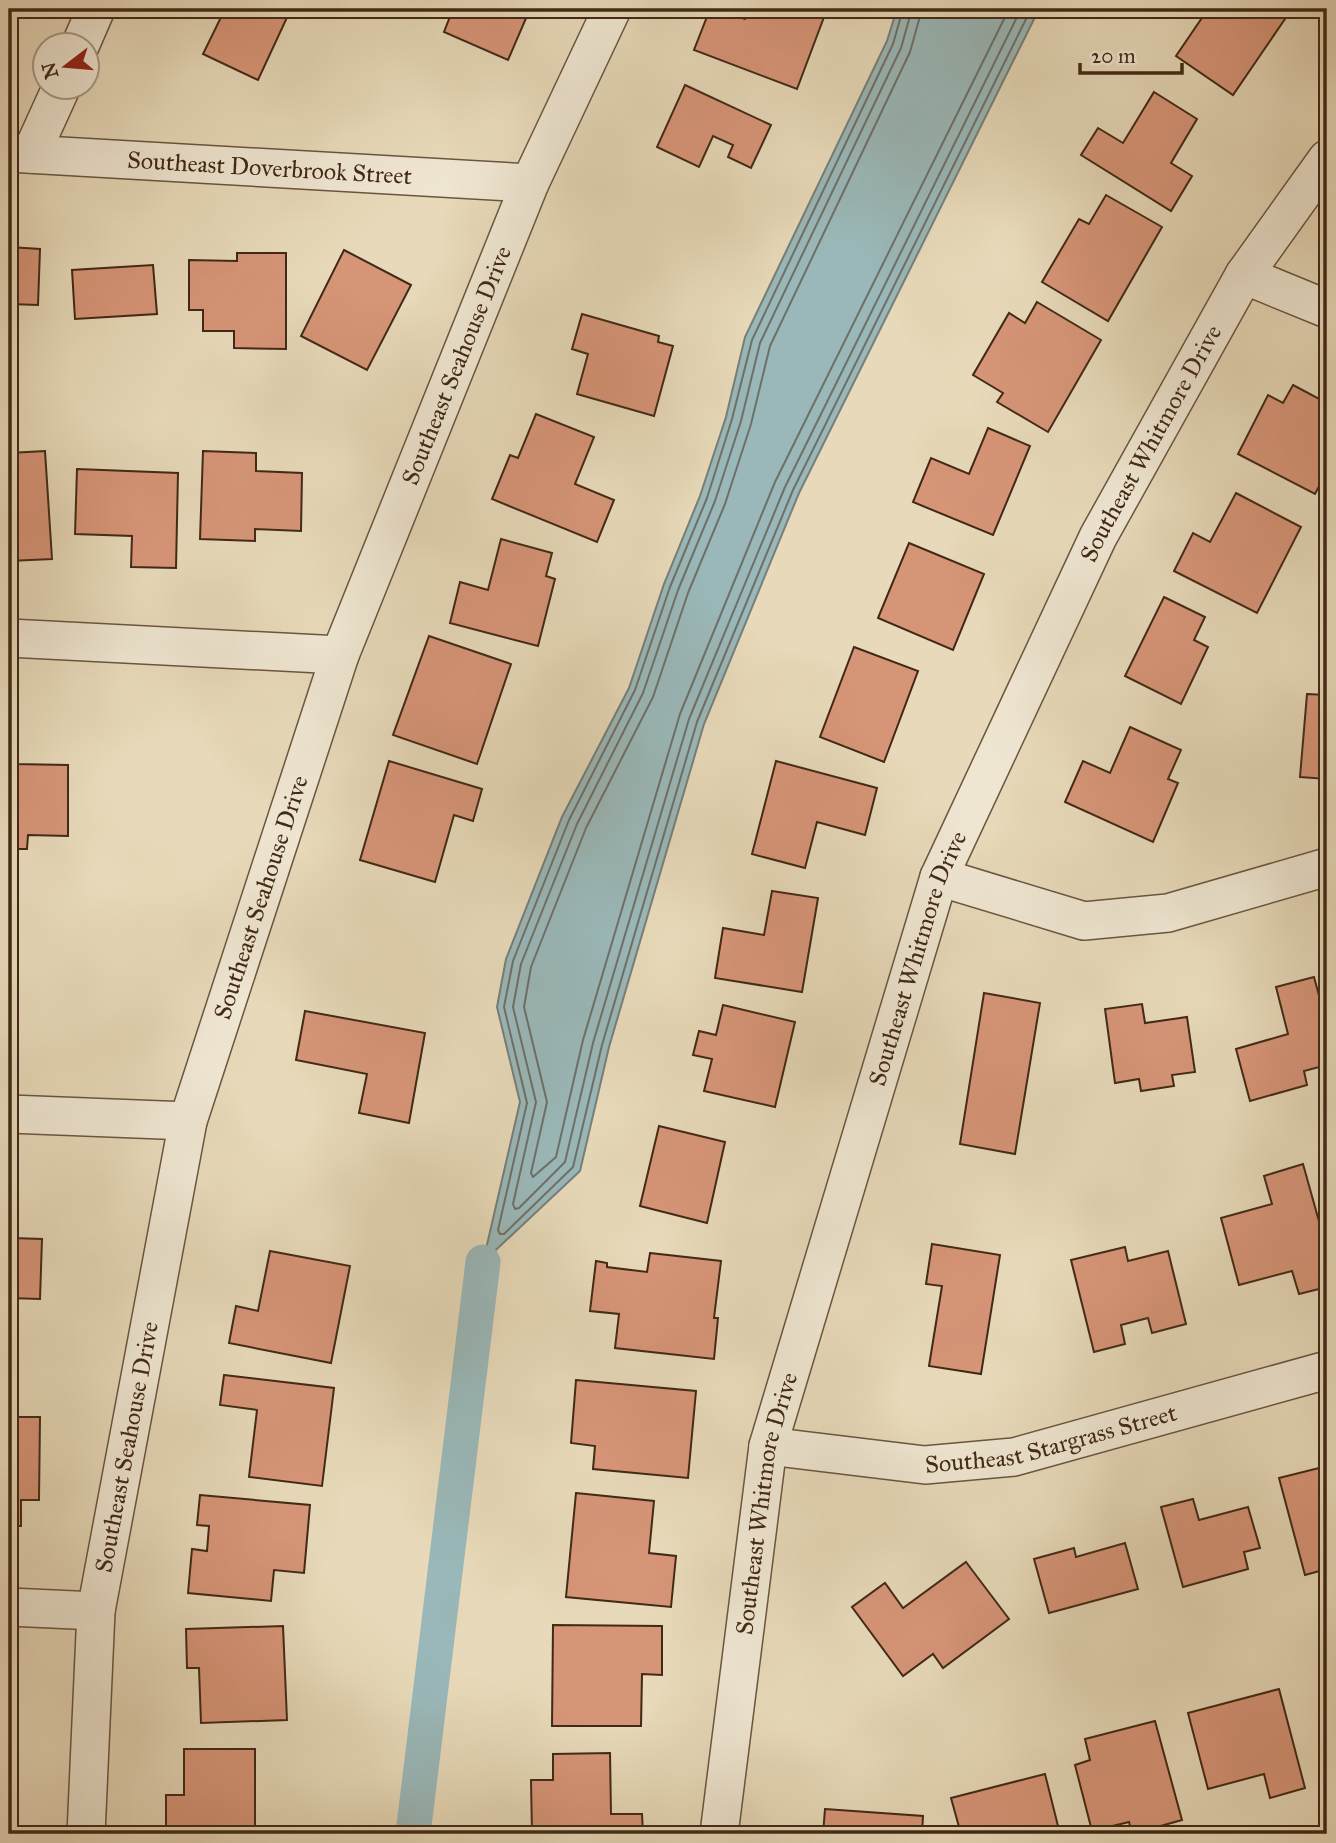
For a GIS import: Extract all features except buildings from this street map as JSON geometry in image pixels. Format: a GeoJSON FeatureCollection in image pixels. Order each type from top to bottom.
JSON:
{"type":"FeatureCollection","features":[{"type":"Feature","properties":{"kind":"street"},"geometry":{"type":"LineString","coordinates":[[86,32],[96,9]]}},
{"type":"Feature","properties":{"kind":"street","name":"Southeast Seahouse Drive"},"geometry":{"type":"LineString","coordinates":[[86,1834],[96,1611],[188,1121],[340,655],[530,183],[612,9]]}},
{"type":"Feature","properties":{"kind":"street"},"geometry":{"type":"LineString","coordinates":[[20,153],[52,102]]}},
{"type":"Feature","properties":{"kind":"street","name":"Southeast Doverbrook Street"},"geometry":{"type":"LineString","coordinates":[[20,153],[530,183]]}},
{"type":"Feature","properties":{"kind":"street","name":"Southeast Whitmore Drive"},"geometry":{"type":"LineString","coordinates":[[719,1834],[768,1446],[939,877],[1098,537],[1244,275],[1327,159]]}},
{"type":"Feature","properties":{"kind":"street"},"geometry":{"type":"LineString","coordinates":[[1244,275],[1327,309]]}},
{"type":"Feature","properties":{"kind":"street"},"geometry":{"type":"LineString","coordinates":[[9,638],[340,655]]}},
{"type":"Feature","properties":{"kind":"street"},"geometry":{"type":"LineString","coordinates":[[939,877],[1084,921],[1168,913],[1327,867]]}},
{"type":"Feature","properties":{"kind":"street"},"geometry":{"type":"LineString","coordinates":[[9,1114],[188,1121]]}},
{"type":"Feature","properties":{"kind":"street","name":"Southeast Stargrass Street"},"geometry":{"type":"LineString","coordinates":[[768,1446],[925,1465],[1014,1457],[1327,1370]]}},
{"type":"Feature","properties":{"kind":"street"},"geometry":{"type":"LineString","coordinates":[[9,1607],[96,1611]]}},
{"type":"Feature","properties":{"kind":"water"},"geometry":{"type":"Polygon","coordinates":[[[897,9],[1039,9],[799,493],[704,724],[609,1047],[580,1171],[483,1262],[520,1102],[497,1007],[506,959],[562,817],[629,688],[664,584],[700,496],[726,417],[745,337],[887,41],[897,9]]]}},
{"type":"Feature","properties":{"kind":"waterway"},"geometry":{"type":"LineString","coordinates":[[413,1834],[483,1262]]}}]}
